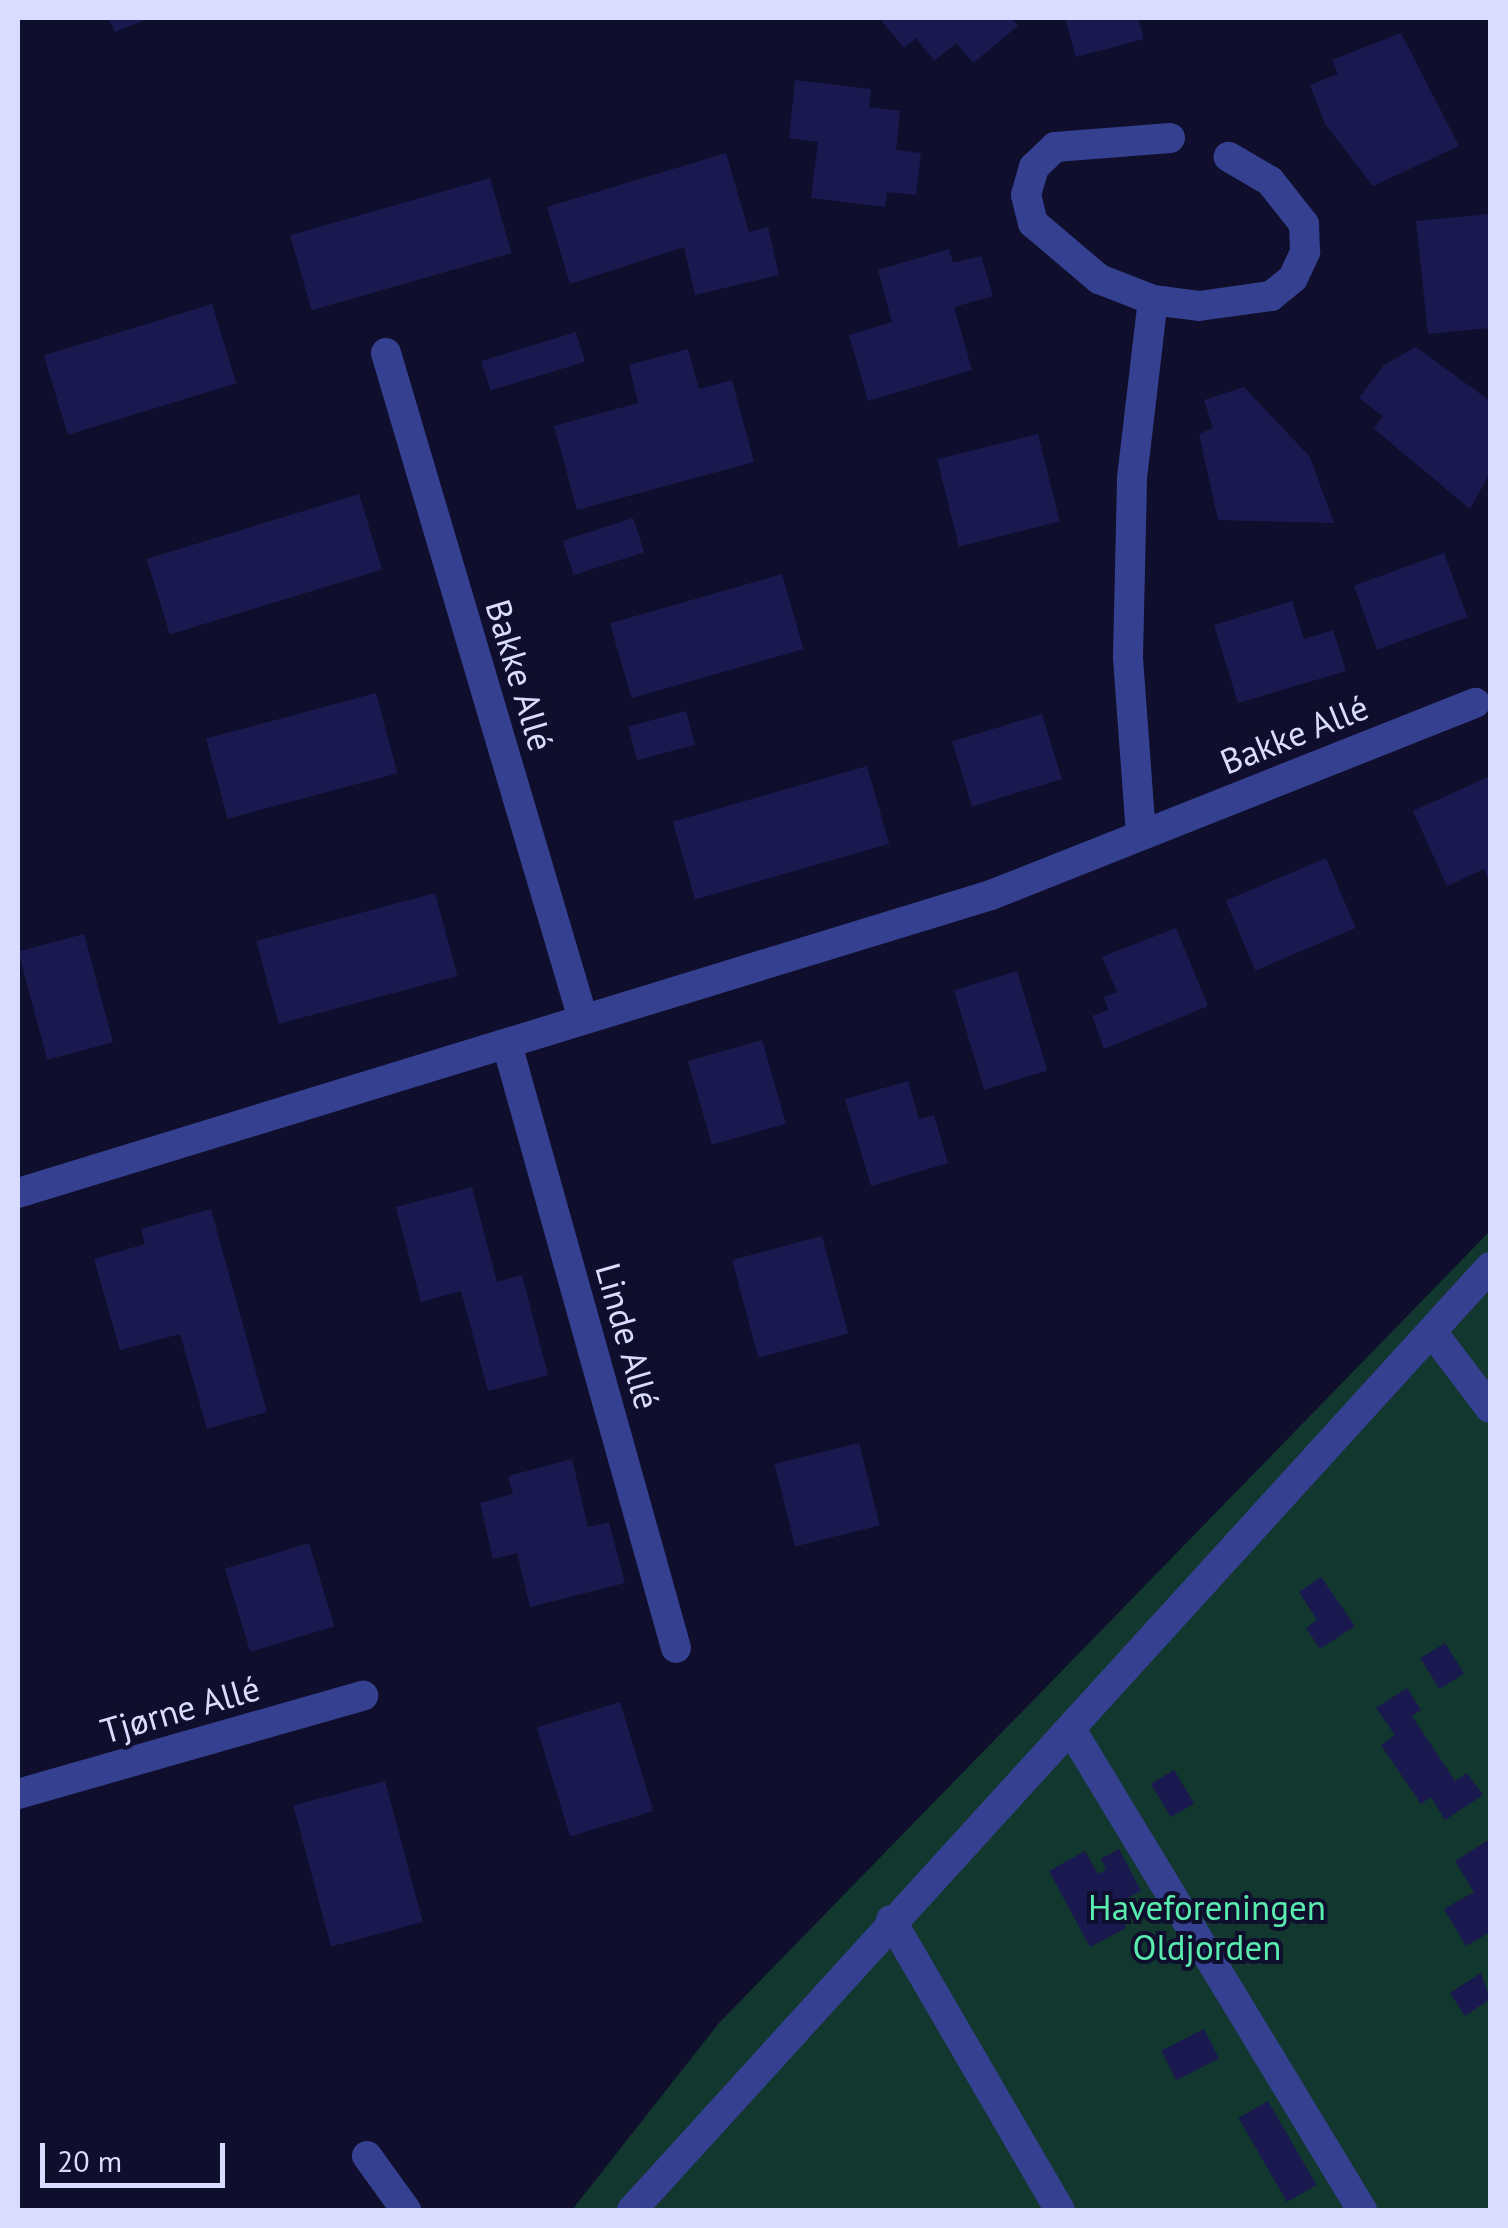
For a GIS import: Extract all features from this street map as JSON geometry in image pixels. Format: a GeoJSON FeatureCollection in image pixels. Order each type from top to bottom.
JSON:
{"type":"FeatureCollection","features":[{"type":"Feature","properties":{"kind":"street"},"geometry":{"type":"LineString","coordinates":[[1170,138],[1055,146],[1034,167],[1026,195],[1033,223],[1099,278],[1153,300],[1244,302],[1271,296],[1293,278],[1304,252],[1297,212],[1270,181],[1229,157]]}},
{"type":"Feature","properties":{"kind":"street"},"geometry":{"type":"LineString","coordinates":[[1142,835],[1128,657],[1132,478],[1153,300]]}},
{"type":"Feature","properties":{"kind":"street","name":"Bakke Allé"},"geometry":{"type":"LineString","coordinates":[[386,353],[583,1019]]}},
{"type":"Feature","properties":{"kind":"street","name":"Bakke Allé"},"geometry":{"type":"LineString","coordinates":[[18,1193],[991,895],[1475,703]]}},
{"type":"Feature","properties":{"kind":"street","name":"Linde Allé"},"geometry":{"type":"LineString","coordinates":[[507,1044],[676,1648]]}},
{"type":"Feature","properties":{"kind":"street"},"geometry":{"type":"LineString","coordinates":[[632,2210],[891,1920],[1072,1731],[1490,1267]]}},
{"type":"Feature","properties":{"kind":"street"},"geometry":{"type":"LineString","coordinates":[[1434,1333],[1490,1408]]}},
{"type":"Feature","properties":{"kind":"street","name":"Tjørne Allé"},"geometry":{"type":"LineString","coordinates":[[18,1794],[363,1696]]}},
{"type":"Feature","properties":{"kind":"street"},"geometry":{"type":"LineString","coordinates":[[1072,1731],[1362,2210]]}},
{"type":"Feature","properties":{"kind":"street"},"geometry":{"type":"LineString","coordinates":[[891,1920],[1060,2210]]}},
{"type":"Feature","properties":{"kind":"street"},"geometry":{"type":"LineString","coordinates":[[367,2156],[406,2210]]}},
{"type":"Feature","properties":{"kind":"green space","name":"Haveforeningen Oldjorden"},"geometry":{"type":"Polygon","coordinates":[[[1490,1231],[1490,2210],[572,2210],[719,2023],[1490,1231]]]}},
{"type":"Feature","properties":{"kind":"building"},"geometry":{"type":"Polygon","coordinates":[[[108,18],[150,18],[115,32],[108,18]]]}},
{"type":"Feature","properties":{"kind":"building"},"geometry":{"type":"Polygon","coordinates":[[[879,18],[1011,18],[1018,26],[973,63],[956,43],[934,61],[916,38],[904,48],[879,18]]]}},
{"type":"Feature","properties":{"kind":"building"},"geometry":{"type":"Polygon","coordinates":[[[1065,18],[1138,18],[1144,39],[1076,57],[1065,18]]]}},
{"type":"Feature","properties":{"kind":"building"},"geometry":{"type":"Polygon","coordinates":[[[1401,33],[1459,146],[1373,186],[1325,124],[1310,85],[1338,74],[1332,60],[1401,33]]]}},
{"type":"Feature","properties":{"kind":"building"},"geometry":{"type":"Polygon","coordinates":[[[795,80],[871,89],[869,107],[900,111],[896,150],[921,153],[916,195],[887,192],[885,207],[811,198],[818,142],[789,138],[795,80]]]}},
{"type":"Feature","properties":{"kind":"building"},"geometry":{"type":"Polygon","coordinates":[[[726,153],[749,232],[768,227],[779,275],[695,295],[684,247],[570,284],[547,207],[726,153]]]}},
{"type":"Feature","properties":{"kind":"building"},"geometry":{"type":"Polygon","coordinates":[[[490,178],[511,253],[312,310],[290,235],[490,178]]]}},
{"type":"Feature","properties":{"kind":"building"},"geometry":{"type":"Polygon","coordinates":[[[1490,214],[1490,328],[1428,334],[1416,221],[1490,214]]]}},
{"type":"Feature","properties":{"kind":"building"},"geometry":{"type":"Polygon","coordinates":[[[949,249],[953,263],[981,256],[993,296],[954,307],[972,370],[868,401],[849,335],[892,322],[878,270],[949,249]]]}},
{"type":"Feature","properties":{"kind":"building"},"geometry":{"type":"Polygon","coordinates":[[[212,304],[236,383],[68,435],[44,355],[212,304]]]}},
{"type":"Feature","properties":{"kind":"building"},"geometry":{"type":"Polygon","coordinates":[[[576,332],[585,362],[490,391],[481,361],[576,332]]]}},
{"type":"Feature","properties":{"kind":"building"},"geometry":{"type":"Polygon","coordinates":[[[1416,347],[1490,401],[1490,473],[1470,509],[1374,429],[1383,416],[1359,398],[1384,365],[1416,347]]]}},
{"type":"Feature","properties":{"kind":"building"},"geometry":{"type":"Polygon","coordinates":[[[688,349],[699,389],[732,380],[754,462],[577,510],[554,426],[638,403],[629,365],[688,349]]]}},
{"type":"Feature","properties":{"kind":"building"},"geometry":{"type":"Polygon","coordinates":[[[1244,387],[1310,457],[1334,523],[1218,520],[1199,434],[1213,428],[1204,400],[1244,387]]]}},
{"type":"Feature","properties":{"kind":"building"},"geometry":{"type":"Polygon","coordinates":[[[1038,434],[1060,521],[959,546],[937,459],[1038,434]]]}},
{"type":"Feature","properties":{"kind":"building"},"geometry":{"type":"Polygon","coordinates":[[[359,494],[382,570],[170,634],[147,559],[359,494]]]}},
{"type":"Feature","properties":{"kind":"building"},"geometry":{"type":"Polygon","coordinates":[[[633,518],[644,552],[574,575],[563,541],[633,518]]]}},
{"type":"Feature","properties":{"kind":"building"},"geometry":{"type":"Polygon","coordinates":[[[1444,553],[1467,617],[1377,650],[1354,586],[1444,553]]]}},
{"type":"Feature","properties":{"kind":"building"},"geometry":{"type":"Polygon","coordinates":[[[782,574],[803,649],[631,698],[610,623],[782,574]]]}},
{"type":"Feature","properties":{"kind":"building"},"geometry":{"type":"Polygon","coordinates":[[[1292,601],[1304,639],[1333,630],[1346,671],[1238,703],[1214,625],[1292,601]]]}},
{"type":"Feature","properties":{"kind":"building"},"geometry":{"type":"Polygon","coordinates":[[[376,693],[397,773],[227,819],[206,739],[376,693]]]}},
{"type":"Feature","properties":{"kind":"building"},"geometry":{"type":"Polygon","coordinates":[[[686,711],[695,745],[637,760],[628,727],[686,711]]]}},
{"type":"Feature","properties":{"kind":"building"},"geometry":{"type":"Polygon","coordinates":[[[1042,714],[1062,779],[972,807],[952,741],[1042,714]]]}},
{"type":"Feature","properties":{"kind":"building"},"geometry":{"type":"Polygon","coordinates":[[[867,766],[889,844],[695,900],[673,822],[867,766]]]}},
{"type":"Feature","properties":{"kind":"building"},"geometry":{"type":"Polygon","coordinates":[[[1490,776],[1490,885],[1484,869],[1447,886],[1413,811],[1490,776]]]}},
{"type":"Feature","properties":{"kind":"building"},"geometry":{"type":"Polygon","coordinates":[[[1326,858],[1356,928],[1255,971],[1226,901],[1326,858]]]}},
{"type":"Feature","properties":{"kind":"building"},"geometry":{"type":"Polygon","coordinates":[[[435,893],[457,976],[279,1024],[256,941],[435,893]]]}},
{"type":"Feature","properties":{"kind":"building"},"geometry":{"type":"Polygon","coordinates":[[[1176,928],[1208,1006],[1104,1049],[1092,1016],[1108,1010],[1104,997],[1117,992],[1102,957],[1176,928]]]}},
{"type":"Feature","properties":{"kind":"building"},"geometry":{"type":"Polygon","coordinates":[[[84,934],[113,1042],[47,1060],[18,952],[84,934]]]}},
{"type":"Feature","properties":{"kind":"building"},"geometry":{"type":"Polygon","coordinates":[[[1017,971],[1047,1070],[984,1090],[954,990],[1017,971]]]}},
{"type":"Feature","properties":{"kind":"building"},"geometry":{"type":"Polygon","coordinates":[[[762,1040],[786,1124],[712,1145],[688,1061],[762,1040]]]}},
{"type":"Feature","properties":{"kind":"building"},"geometry":{"type":"Polygon","coordinates":[[[908,1081],[919,1119],[934,1115],[948,1163],[871,1186],[845,1099],[908,1081]]]}},
{"type":"Feature","properties":{"kind":"building"},"geometry":{"type":"Polygon","coordinates":[[[472,1187],[497,1282],[522,1275],[548,1375],[488,1391],[461,1291],[421,1302],[396,1207],[472,1187]]]}},
{"type":"Feature","properties":{"kind":"building"},"geometry":{"type":"Polygon","coordinates":[[[211,1209],[267,1412],[207,1429],[180,1334],[120,1350],[94,1259],[145,1244],[141,1229],[211,1209]]]}},
{"type":"Feature","properties":{"kind":"building"},"geometry":{"type":"Polygon","coordinates":[[[822,1236],[848,1334],[758,1358],[732,1260],[822,1236]]]}},
{"type":"Feature","properties":{"kind":"building"},"geometry":{"type":"Polygon","coordinates":[[[859,1443],[880,1525],[795,1547],[775,1464],[859,1443]]]}},
{"type":"Feature","properties":{"kind":"building"},"geometry":{"type":"Polygon","coordinates":[[[572,1459],[588,1527],[609,1522],[625,1583],[530,1607],[517,1553],[493,1559],[480,1503],[513,1494],[508,1476],[572,1459]]]}},
{"type":"Feature","properties":{"kind":"building"},"geometry":{"type":"Polygon","coordinates":[[[309,1543],[334,1626],[250,1652],[225,1569],[309,1543]]]}},
{"type":"Feature","properties":{"kind":"building"},"geometry":{"type":"Polygon","coordinates":[[[1321,1577],[1355,1626],[1320,1649],[1306,1628],[1317,1620],[1299,1592],[1321,1577]]]}},
{"type":"Feature","properties":{"kind":"building"},"geometry":{"type":"Polygon","coordinates":[[[1445,1643],[1464,1674],[1439,1689],[1420,1658],[1445,1643]]]}},
{"type":"Feature","properties":{"kind":"building"},"geometry":{"type":"Polygon","coordinates":[[[1407,1688],[1421,1710],[1412,1716],[1455,1781],[1467,1773],[1483,1795],[1445,1820],[1431,1797],[1421,1804],[1381,1745],[1395,1735],[1376,1708],[1407,1688]]]}},
{"type":"Feature","properties":{"kind":"building"},"geometry":{"type":"Polygon","coordinates":[[[620,1702],[653,1811],[570,1836],[537,1727],[620,1702]]]}},
{"type":"Feature","properties":{"kind":"building"},"geometry":{"type":"Polygon","coordinates":[[[1174,1770],[1194,1803],[1171,1817],[1151,1784],[1174,1770]]]}},
{"type":"Feature","properties":{"kind":"building"},"geometry":{"type":"Polygon","coordinates":[[[385,1781],[423,1922],[331,1947],[293,1806],[385,1781]]]}},
{"type":"Feature","properties":{"kind":"building"},"geometry":{"type":"Polygon","coordinates":[[[1490,1839],[1490,1932],[1466,1946],[1444,1909],[1474,1892],[1455,1861],[1490,1839]]]}},
{"type":"Feature","properties":{"kind":"building"},"geometry":{"type":"Polygon","coordinates":[[[1119,1849],[1141,1891],[1114,1905],[1126,1928],[1090,1947],[1049,1871],[1085,1851],[1098,1874],[1106,1870],[1101,1859],[1119,1849]]]}},
{"type":"Feature","properties":{"kind":"building"},"geometry":{"type":"Polygon","coordinates":[[[1481,1973],[1490,1999],[1465,2016],[1450,1993],[1481,1973]]]}},
{"type":"Feature","properties":{"kind":"building"},"geometry":{"type":"Polygon","coordinates":[[[1204,2029],[1219,2058],[1176,2080],[1161,2051],[1204,2029]]]}},
{"type":"Feature","properties":{"kind":"building"},"geometry":{"type":"Polygon","coordinates":[[[1268,2101],[1316,2185],[1287,2202],[1239,2118],[1268,2101]]]}}]}
